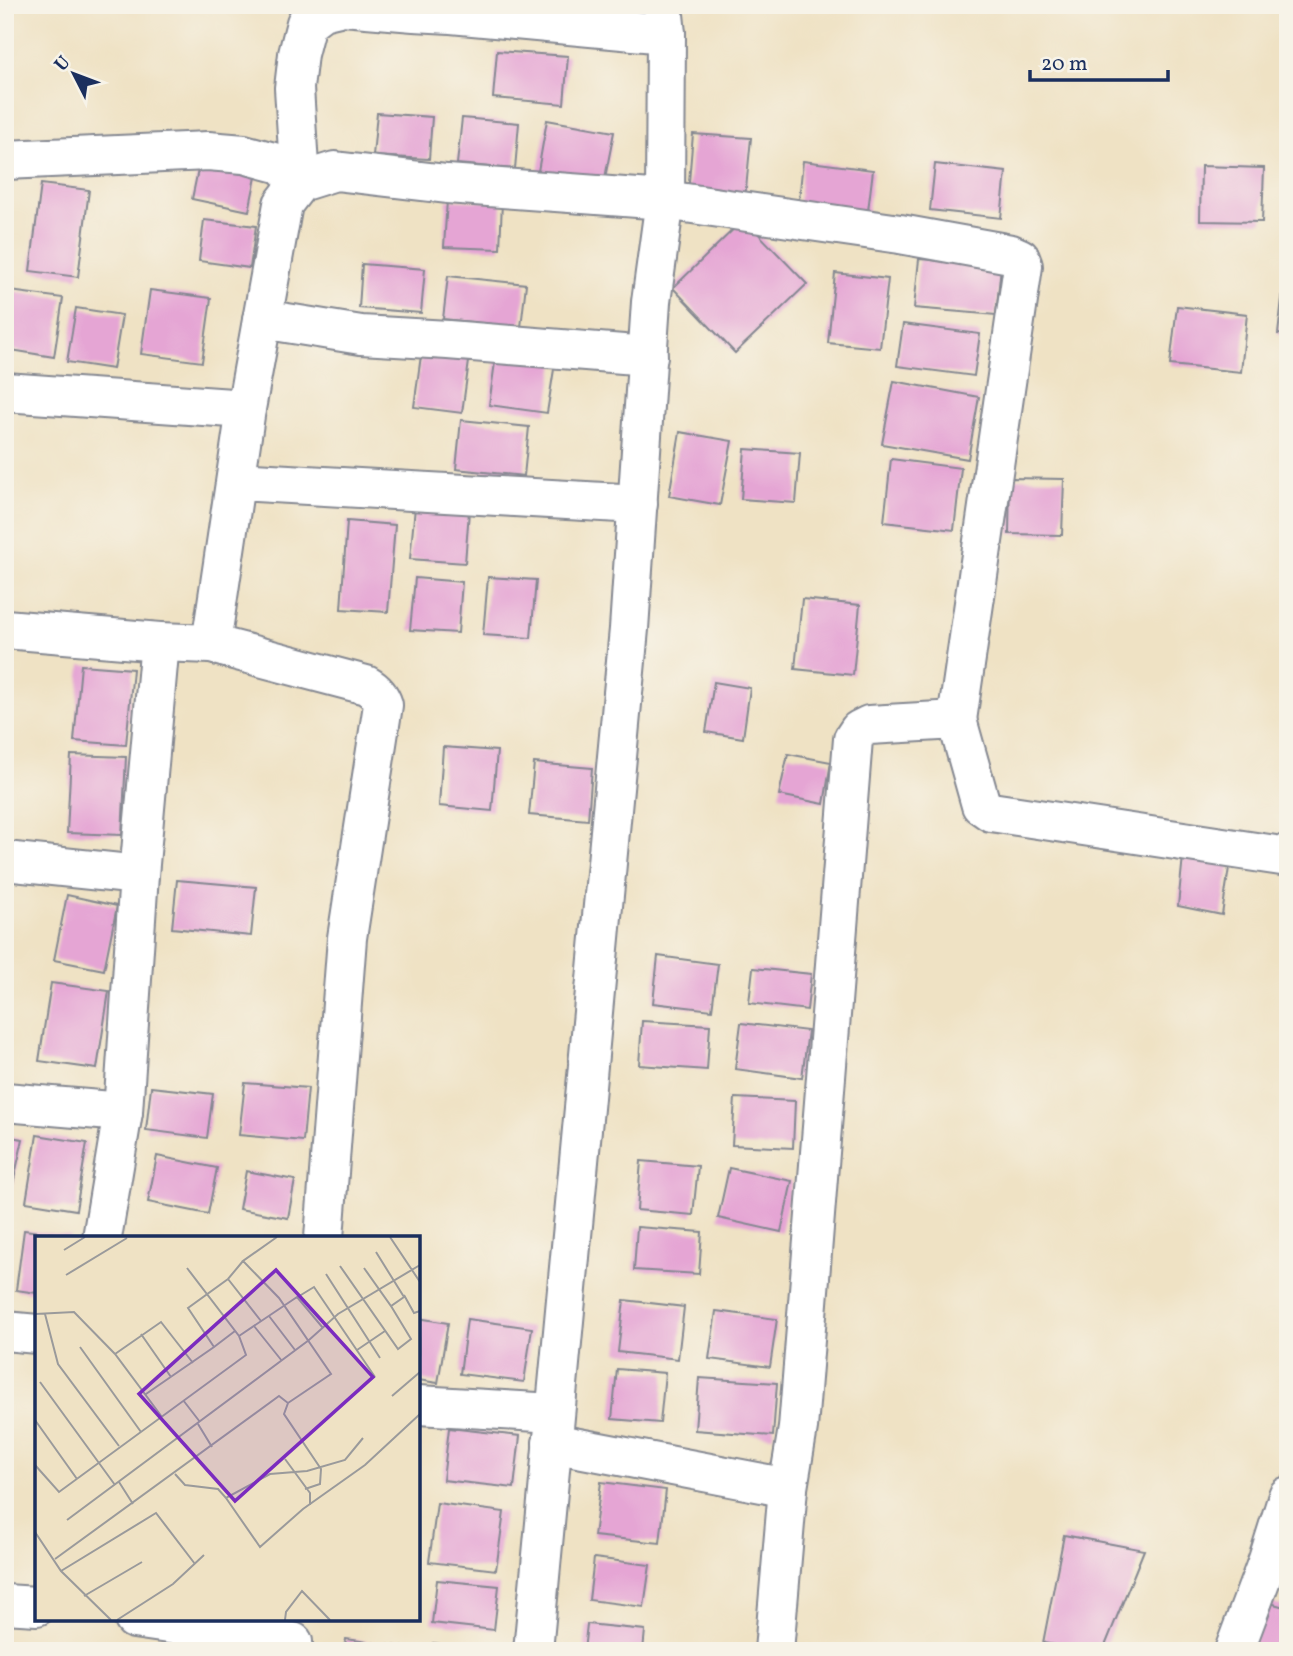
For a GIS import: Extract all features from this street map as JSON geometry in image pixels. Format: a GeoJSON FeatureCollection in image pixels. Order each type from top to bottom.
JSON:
{"type":"FeatureCollection","features":[{"type":"Feature","properties":{"kind":"street"},"geometry":{"type":"LineString","coordinates":[[300,183],[294,88],[301,20],[306,23],[322,11],[342,6],[451,14],[664,20],[665,200],[651,302],[627,643],[533,1651]]}},
{"type":"Feature","properties":{"kind":"street"},"geometry":{"type":"LineString","coordinates":[[5,160],[208,151],[244,154],[281,164],[300,183]]}},
{"type":"Feature","properties":{"kind":"street"},"geometry":{"type":"LineString","coordinates":[[211,644],[246,409],[283,204],[300,183],[335,171],[447,184],[665,200],[900,234],[1011,254],[1020,258],[1023,266],[957,720],[981,805],[991,812],[1288,857]]}},
{"type":"Feature","properties":{"kind":"street"},"geometry":{"type":"LineString","coordinates":[[262,319],[360,335],[648,356]]}},
{"type":"Feature","properties":{"kind":"street"},"geometry":{"type":"LineString","coordinates":[[5,392],[246,409]]}},
{"type":"Feature","properties":{"kind":"street"},"geometry":{"type":"LineString","coordinates":[[236,481],[638,504]]}},
{"type":"Feature","properties":{"kind":"street"},"geometry":{"type":"LineString","coordinates":[[5,629],[211,644],[366,685],[379,694],[383,705],[347,938],[324,1236]]}},
{"type":"Feature","properties":{"kind":"street"},"geometry":{"type":"LineString","coordinates":[[102,1236],[123,1112],[138,875],[160,642]]}},
{"type":"Feature","properties":{"kind":"street"},"geometry":{"type":"LineString","coordinates":[[774,1651],[788,1488],[799,1414],[853,739],[859,730],[869,725],[957,720]]}},
{"type":"Feature","properties":{"kind":"street"},"geometry":{"type":"LineString","coordinates":[[5,862],[138,875]]}},
{"type":"Feature","properties":{"kind":"street"},"geometry":{"type":"LineString","coordinates":[[5,1102],[123,1112]]}},
{"type":"Feature","properties":{"kind":"street"},"geometry":{"type":"LineString","coordinates":[[5,1331],[35,1334]]}},
{"type":"Feature","properties":{"kind":"street"},"geometry":{"type":"LineString","coordinates":[[420,1405],[553,1428],[788,1488]]}},
{"type":"Feature","properties":{"kind":"street"},"geometry":{"type":"LineString","coordinates":[[1234,1651],[1268,1560],[1288,1496]]}},
{"type":"Feature","properties":{"kind":"street"},"geometry":{"type":"LineString","coordinates":[[5,1604],[35,1606]]}},
{"type":"Feature","properties":{"kind":"street"},"geometry":{"type":"LineString","coordinates":[[152,1621],[294,1637]]}},
{"type":"Feature","properties":{"kind":"building"},"geometry":{"type":"Polygon","coordinates":[[[497,51],[568,56],[564,104],[493,98],[497,51]]]}},
{"type":"Feature","properties":{"kind":"building"},"geometry":{"type":"Polygon","coordinates":[[[377,113],[432,117],[429,159],[373,156],[377,113]]]}},
{"type":"Feature","properties":{"kind":"building"},"geometry":{"type":"Polygon","coordinates":[[[462,118],[519,123],[515,169],[457,164],[462,118]]]}},
{"type":"Feature","properties":{"kind":"building"},"geometry":{"type":"Polygon","coordinates":[[[547,120],[614,132],[603,188],[537,177],[547,120]]]}},
{"type":"Feature","properties":{"kind":"building"},"geometry":{"type":"Polygon","coordinates":[[[693,134],[751,138],[745,199],[688,194],[693,134]]]}},
{"type":"Feature","properties":{"kind":"building"},"geometry":{"type":"Polygon","coordinates":[[[803,161],[873,170],[867,219],[798,210],[803,161]]]}},
{"type":"Feature","properties":{"kind":"building"},"geometry":{"type":"Polygon","coordinates":[[[935,164],[1006,172],[1001,218],[930,210],[935,164]]]}},
{"type":"Feature","properties":{"kind":"building"},"geometry":{"type":"Polygon","coordinates":[[[199,165],[256,177],[249,211],[192,199],[199,165]]]}},
{"type":"Feature","properties":{"kind":"building"},"geometry":{"type":"Polygon","coordinates":[[[1201,166],[1264,168],[1262,222],[1200,221],[1201,166]]]}},
{"type":"Feature","properties":{"kind":"building"},"geometry":{"type":"Polygon","coordinates":[[[41,184],[89,190],[78,277],[30,271],[41,184]]]}},
{"type":"Feature","properties":{"kind":"building"},"geometry":{"type":"Polygon","coordinates":[[[447,200],[502,202],[500,249],[444,247],[447,200]]]}},
{"type":"Feature","properties":{"kind":"building"},"geometry":{"type":"Polygon","coordinates":[[[744,219],[807,284],[735,353],[673,288],[744,219]]]}},
{"type":"Feature","properties":{"kind":"building"},"geometry":{"type":"Polygon","coordinates":[[[204,220],[256,226],[250,268],[199,261],[204,220]]]}},
{"type":"Feature","properties":{"kind":"building"},"geometry":{"type":"Polygon","coordinates":[[[919,259],[1001,266],[996,315],[914,308],[919,259]]]}},
{"type":"Feature","properties":{"kind":"building"},"geometry":{"type":"Polygon","coordinates":[[[362,264],[425,269],[421,313],[359,308],[362,264]]]}},
{"type":"Feature","properties":{"kind":"building"},"geometry":{"type":"Polygon","coordinates":[[[1288,264],[1288,335],[1278,334],[1288,264]]]}},
{"type":"Feature","properties":{"kind":"building"},"geometry":{"type":"Polygon","coordinates":[[[835,273],[888,279],[880,348],[828,343],[835,273]]]}},
{"type":"Feature","properties":{"kind":"building"},"geometry":{"type":"Polygon","coordinates":[[[448,276],[526,284],[521,327],[443,319],[448,276]]]}},
{"type":"Feature","properties":{"kind":"building"},"geometry":{"type":"Polygon","coordinates":[[[150,290],[211,298],[202,362],[141,354],[150,290]]]}},
{"type":"Feature","properties":{"kind":"building"},"geometry":{"type":"Polygon","coordinates":[[[10,291],[63,298],[54,357],[5,349],[5,323],[10,291]]]}},
{"type":"Feature","properties":{"kind":"building"},"geometry":{"type":"Polygon","coordinates":[[[1177,306],[1247,314],[1241,372],[1170,365],[1177,306]]]}},
{"type":"Feature","properties":{"kind":"building"},"geometry":{"type":"Polygon","coordinates":[[[76,308],[122,315],[113,369],[67,362],[76,308]]]}},
{"type":"Feature","properties":{"kind":"building"},"geometry":{"type":"Polygon","coordinates":[[[903,324],[980,334],[974,376],[897,366],[903,324]]]}},
{"type":"Feature","properties":{"kind":"building"},"geometry":{"type":"Polygon","coordinates":[[[422,348],[470,354],[462,413],[414,407],[422,348]]]}},
{"type":"Feature","properties":{"kind":"building"},"geometry":{"type":"Polygon","coordinates":[[[496,355],[555,363],[547,413],[489,405],[496,355]]]}},
{"type":"Feature","properties":{"kind":"building"},"geometry":{"type":"Polygon","coordinates":[[[894,381],[979,397],[968,459],[882,444],[894,381]]]}},
{"type":"Feature","properties":{"kind":"building"},"geometry":{"type":"Polygon","coordinates":[[[461,420],[529,427],[524,476],[456,469],[461,420]]]}},
{"type":"Feature","properties":{"kind":"building"},"geometry":{"type":"Polygon","coordinates":[[[680,432],[732,441],[720,505],[669,496],[680,432]]]}},
{"type":"Feature","properties":{"kind":"building"},"geometry":{"type":"Polygon","coordinates":[[[745,449],[800,453],[796,503],[741,499],[745,449]]]}},
{"type":"Feature","properties":{"kind":"building"},"geometry":{"type":"Polygon","coordinates":[[[891,459],[961,468],[954,530],[884,522],[891,459]]]}},
{"type":"Feature","properties":{"kind":"building"},"geometry":{"type":"Polygon","coordinates":[[[1010,478],[1064,479],[1062,535],[1009,534],[1010,478]]]}},
{"type":"Feature","properties":{"kind":"building"},"geometry":{"type":"Polygon","coordinates":[[[415,507],[469,511],[465,563],[410,559],[415,507]]]}},
{"type":"Feature","properties":{"kind":"building"},"geometry":{"type":"Polygon","coordinates":[[[347,521],[395,525],[388,612],[341,609],[347,521]]]}},
{"type":"Feature","properties":{"kind":"building"},"geometry":{"type":"Polygon","coordinates":[[[488,577],[536,580],[531,638],[483,635],[488,577]]]}},
{"type":"Feature","properties":{"kind":"building"},"geometry":{"type":"Polygon","coordinates":[[[415,578],[462,582],[458,633],[410,630],[415,578]]]}},
{"type":"Feature","properties":{"kind":"building"},"geometry":{"type":"Polygon","coordinates":[[[802,599],[860,605],[853,675],[795,669],[802,599]]]}},
{"type":"Feature","properties":{"kind":"building"},"geometry":{"type":"Polygon","coordinates":[[[81,665],[133,669],[126,745],[74,741],[81,665]]]}},
{"type":"Feature","properties":{"kind":"building"},"geometry":{"type":"Polygon","coordinates":[[[714,682],[750,688],[743,738],[706,732],[714,682]]]}},
{"type":"Feature","properties":{"kind":"building"},"geometry":{"type":"Polygon","coordinates":[[[443,747],[497,751],[492,811],[439,806],[443,747]]]}},
{"type":"Feature","properties":{"kind":"building"},"geometry":{"type":"Polygon","coordinates":[[[788,754],[831,762],[824,804],[779,795],[788,754]]]}},
{"type":"Feature","properties":{"kind":"building"},"geometry":{"type":"Polygon","coordinates":[[[71,755],[126,757],[122,835],[67,833],[71,755]]]}},
{"type":"Feature","properties":{"kind":"building"},"geometry":{"type":"Polygon","coordinates":[[[534,763],[592,768],[588,820],[529,815],[534,763]]]}},
{"type":"Feature","properties":{"kind":"building"},"geometry":{"type":"Polygon","coordinates":[[[1183,856],[1230,861],[1222,915],[1178,906],[1183,856]]]}},
{"type":"Feature","properties":{"kind":"building"},"geometry":{"type":"Polygon","coordinates":[[[177,880],[256,887],[251,936],[172,928],[177,880]]]}},
{"type":"Feature","properties":{"kind":"building"},"geometry":{"type":"Polygon","coordinates":[[[67,895],[117,906],[104,970],[54,960],[67,895]]]}},
{"type":"Feature","properties":{"kind":"building"},"geometry":{"type":"Polygon","coordinates":[[[658,956],[718,964],[712,1010],[653,1003],[658,956]]]}},
{"type":"Feature","properties":{"kind":"building"},"geometry":{"type":"Polygon","coordinates":[[[753,968],[811,974],[807,1010],[749,1003],[753,968]]]}},
{"type":"Feature","properties":{"kind":"building"},"geometry":{"type":"Polygon","coordinates":[[[51,983],[109,991],[97,1069],[39,1061],[51,983]]]}},
{"type":"Feature","properties":{"kind":"building"},"geometry":{"type":"Polygon","coordinates":[[[642,1021],[710,1025],[707,1070],[639,1065],[642,1021]]]}},
{"type":"Feature","properties":{"kind":"building"},"geometry":{"type":"Polygon","coordinates":[[[741,1023],[808,1031],[802,1078],[735,1069],[741,1023]]]}},
{"type":"Feature","properties":{"kind":"building"},"geometry":{"type":"Polygon","coordinates":[[[245,1083],[308,1088],[303,1141],[239,1135],[245,1083]]]}},
{"type":"Feature","properties":{"kind":"building"},"geometry":{"type":"Polygon","coordinates":[[[151,1087],[213,1094],[207,1138],[146,1130],[151,1087]]]}},
{"type":"Feature","properties":{"kind":"building"},"geometry":{"type":"Polygon","coordinates":[[[735,1098],[795,1101],[793,1148],[732,1145],[735,1098]]]}},
{"type":"Feature","properties":{"kind":"building"},"geometry":{"type":"Polygon","coordinates":[[[37,1135],[87,1143],[76,1210],[26,1202],[37,1135]]]}},
{"type":"Feature","properties":{"kind":"building"},"geometry":{"type":"Polygon","coordinates":[[[5,1136],[23,1139],[10,1197],[5,1196],[5,1136]]]}},
{"type":"Feature","properties":{"kind":"building"},"geometry":{"type":"Polygon","coordinates":[[[157,1156],[217,1168],[208,1214],[148,1202],[157,1156]]]}},
{"type":"Feature","properties":{"kind":"building"},"geometry":{"type":"Polygon","coordinates":[[[641,1161],[698,1166],[693,1215],[637,1210],[641,1161]]]}},
{"type":"Feature","properties":{"kind":"building"},"geometry":{"type":"Polygon","coordinates":[[[729,1168],[792,1181],[781,1232],[718,1218],[729,1168]]]}},
{"type":"Feature","properties":{"kind":"building"},"geometry":{"type":"Polygon","coordinates":[[[246,1171],[295,1180],[288,1218],[239,1209],[246,1171]]]}},
{"type":"Feature","properties":{"kind":"building"},"geometry":{"type":"Polygon","coordinates":[[[637,1227],[702,1232],[699,1274],[634,1270],[637,1227]]]}},
{"type":"Feature","properties":{"kind":"building"},"geometry":{"type":"Polygon","coordinates":[[[24,1230],[70,1236],[35,1236],[35,1293],[16,1290],[24,1230]]]}},
{"type":"Feature","properties":{"kind":"building"},"geometry":{"type":"Polygon","coordinates":[[[624,1300],[684,1307],[678,1359],[618,1352],[624,1300]]]}},
{"type":"Feature","properties":{"kind":"building"},"geometry":{"type":"Polygon","coordinates":[[[716,1311],[777,1319],[770,1367],[709,1359],[716,1311]]]}},
{"type":"Feature","properties":{"kind":"building"},"geometry":{"type":"Polygon","coordinates":[[[420,1318],[448,1323],[438,1383],[420,1380],[420,1318]]]}},
{"type":"Feature","properties":{"kind":"building"},"geometry":{"type":"Polygon","coordinates":[[[467,1319],[532,1328],[524,1382],[460,1374],[467,1319]]]}},
{"type":"Feature","properties":{"kind":"building"},"geometry":{"type":"Polygon","coordinates":[[[617,1369],[665,1373],[660,1423],[612,1419],[617,1369]]]}},
{"type":"Feature","properties":{"kind":"building"},"geometry":{"type":"Polygon","coordinates":[[[699,1378],[777,1383],[773,1436],[695,1430],[699,1378]]]}},
{"type":"Feature","properties":{"kind":"building"},"geometry":{"type":"Polygon","coordinates":[[[449,1428],[520,1436],[514,1488],[443,1480],[449,1428]]]}},
{"type":"Feature","properties":{"kind":"building"},"geometry":{"type":"Polygon","coordinates":[[[601,1482],[666,1490],[660,1543],[594,1536],[601,1482]]]}},
{"type":"Feature","properties":{"kind":"building"},"geometry":{"type":"Polygon","coordinates":[[[437,1503],[504,1512],[496,1570],[429,1562],[437,1503]]]}},
{"type":"Feature","properties":{"kind":"building"},"geometry":{"type":"Polygon","coordinates":[[[1064,1535],[1144,1550],[1103,1651],[1043,1643],[1064,1535]]]}},
{"type":"Feature","properties":{"kind":"building"},"geometry":{"type":"Polygon","coordinates":[[[594,1558],[650,1565],[644,1607],[589,1600],[594,1558]]]}},
{"type":"Feature","properties":{"kind":"building"},"geometry":{"type":"Polygon","coordinates":[[[437,1580],[499,1586],[494,1630],[432,1623],[437,1580]]]}},
{"type":"Feature","properties":{"kind":"building"},"geometry":{"type":"Polygon","coordinates":[[[1270,1603],[1288,1608],[1288,1651],[1250,1651],[1270,1603]]]}},
{"type":"Feature","properties":{"kind":"building"},"geometry":{"type":"Polygon","coordinates":[[[587,1624],[645,1630],[643,1651],[584,1651],[587,1624]]]}},
{"type":"Feature","properties":{"kind":"building"},"geometry":{"type":"Polygon","coordinates":[[[346,1639],[405,1647],[405,1651],[344,1651],[346,1639]]]}},
{"type":"Feature","properties":{"kind":"building"},"geometry":{"type":"Polygon","coordinates":[[[433,1643],[477,1649],[477,1651],[431,1651],[433,1643]]]}},
{"type":"Feature","properties":{"kind":"building"},"geometry":{"type":"Polygon","coordinates":[[[56,1646],[87,1649],[87,1651],[56,1651],[56,1646]]]}}]}
